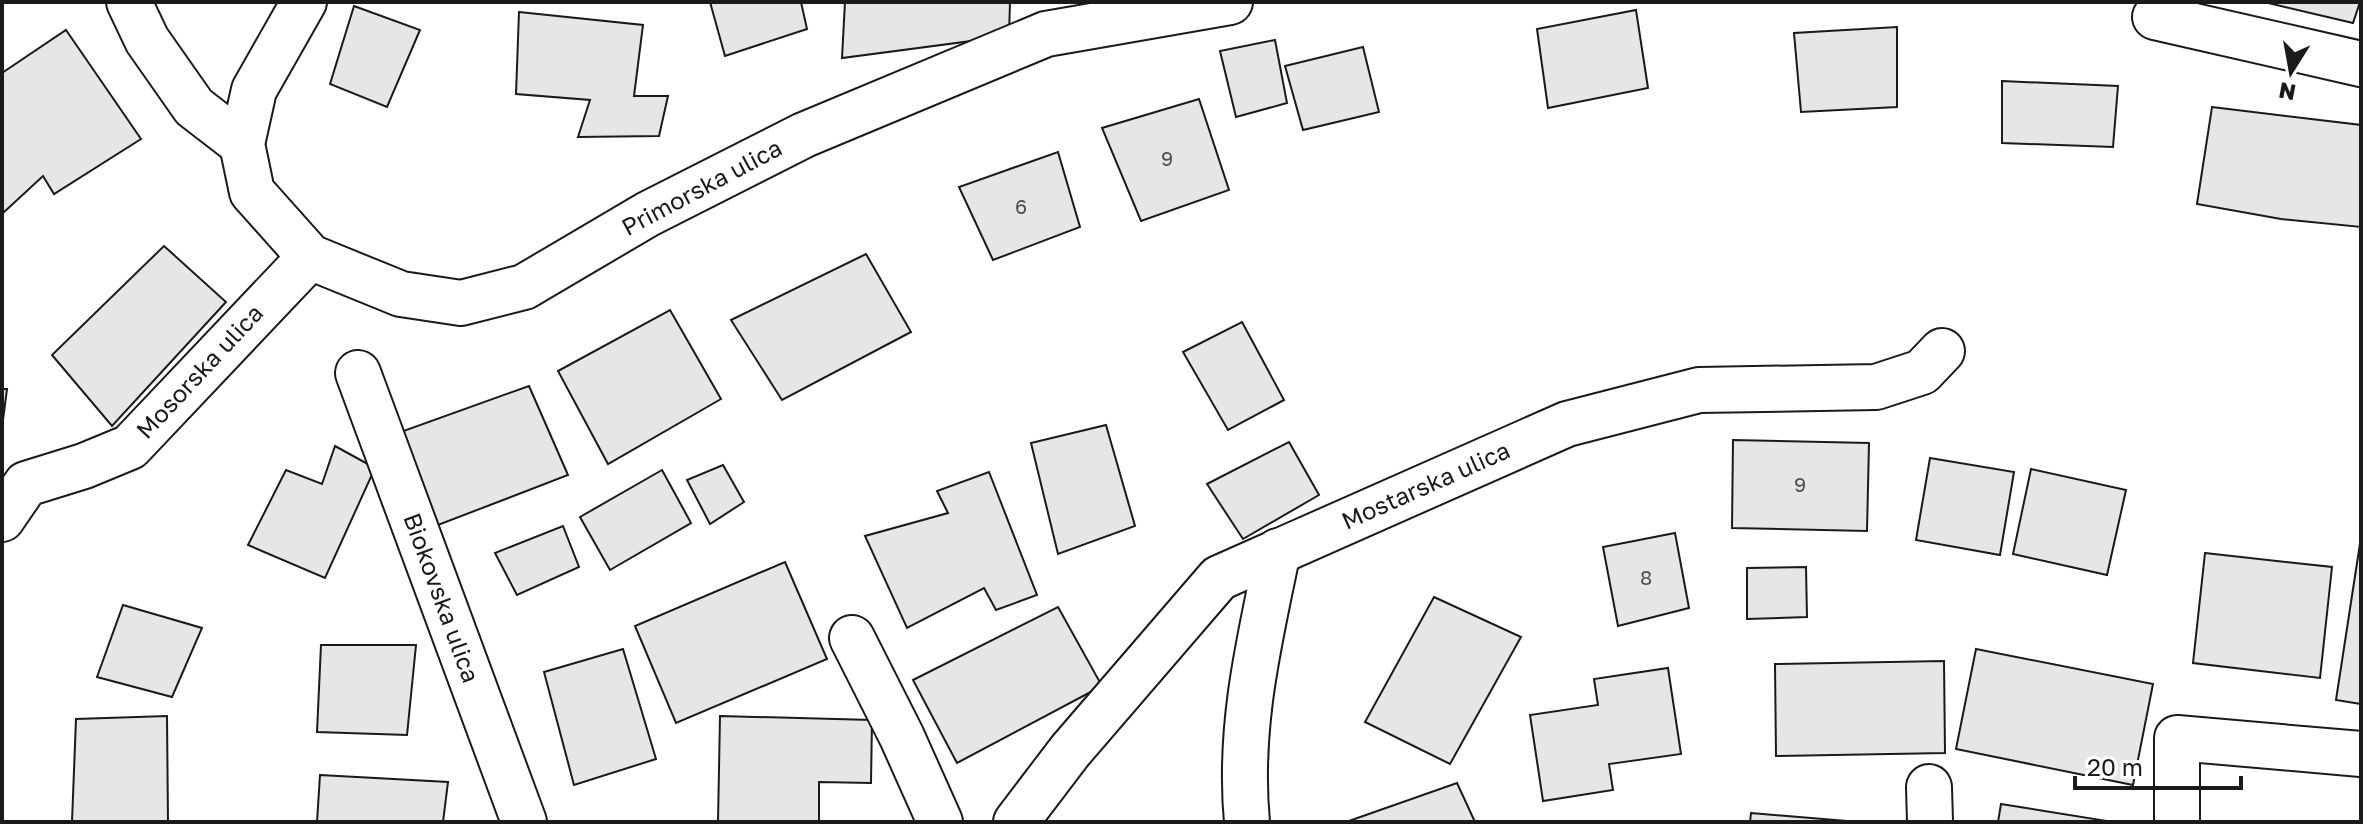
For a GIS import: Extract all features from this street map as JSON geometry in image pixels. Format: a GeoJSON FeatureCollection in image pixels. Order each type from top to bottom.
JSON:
{"type":"FeatureCollection","features":[{"type":"Feature","properties":{"kind":"street"},"geometry":{"type":"LineString","coordinates":[[129,2],[147,40],[194,107],[242,144]]}},
{"type":"Feature","properties":{"kind":"street","name":"Primorska ulica"},"geometry":{"type":"LineString","coordinates":[[304,2],[254,90],[242,144],[252,192],[310,257],[401,294],[461,303],[524,287],[648,214],[804,135],[1046,34],[1230,2]]}},
{"type":"Feature","properties":{"kind":"street"},"geometry":{"type":"LineString","coordinates":[[2155,17],[2361,64]]}},
{"type":"Feature","properties":{"kind":"street","name":"Mosorska ulica"},"geometry":{"type":"LineString","coordinates":[[2,519],[26,484],[84,466],[130,447],[310,257]]}},
{"type":"Feature","properties":{"kind":"street","name":"Mostarska ulica"},"geometry":{"type":"LineString","coordinates":[[1016,822],[1070,751],[1219,578],[1567,424],[1699,390],[1876,387],[1922,372],[1942,351]]}},
{"type":"Feature","properties":{"kind":"street","name":"Biokovska ulica"},"geometry":{"type":"LineString","coordinates":[[358,373],[524,822]]}},
{"type":"Feature","properties":{"kind":"street"},"geometry":{"type":"LineString","coordinates":[[1247,822],[1243,781],[1249,687],[1278,551]]}},
{"type":"Feature","properties":{"kind":"street"},"geometry":{"type":"LineString","coordinates":[[852,638],[940,822]]}},
{"type":"Feature","properties":{"kind":"street"},"geometry":{"type":"LineString","coordinates":[[2177,822],[2177,738],[2361,754]]}},
{"type":"Feature","properties":{"kind":"building"},"geometry":{"type":"Polygon","coordinates":[[[710,2],[801,2],[807,29],[725,56],[710,2]]]}},
{"type":"Feature","properties":{"kind":"building"},"geometry":{"type":"Polygon","coordinates":[[[845,2],[1010,2],[1009,36],[842,58],[845,2]]]}},
{"type":"Feature","properties":{"kind":"building"},"geometry":{"type":"Polygon","coordinates":[[[2264,2],[2360,2],[2353,23],[2264,2]]]}},
{"type":"Feature","properties":{"kind":"building"},"geometry":{"type":"Polygon","coordinates":[[[354,6],[420,30],[387,107],[330,84],[354,6]]]}},
{"type":"Feature","properties":{"kind":"building"},"geometry":{"type":"Polygon","coordinates":[[[1636,10],[1648,88],[1548,108],[1537,29],[1636,10]]]}},
{"type":"Feature","properties":{"kind":"building"},"geometry":{"type":"Polygon","coordinates":[[[519,12],[643,25],[634,96],[668,96],[659,136],[578,137],[590,100],[516,94],[519,12]]]}},
{"type":"Feature","properties":{"kind":"building"},"geometry":{"type":"Polygon","coordinates":[[[1897,27],[1897,107],[1801,112],[1794,33],[1897,27]]]}},
{"type":"Feature","properties":{"kind":"building"},"geometry":{"type":"Polygon","coordinates":[[[66,30],[141,139],[54,194],[43,176],[2,214],[2,73],[66,30]]]}},
{"type":"Feature","properties":{"kind":"building"},"geometry":{"type":"Polygon","coordinates":[[[1275,40],[1287,103],[1236,117],[1220,51],[1275,40]]]}},
{"type":"Feature","properties":{"kind":"building"},"geometry":{"type":"Polygon","coordinates":[[[1363,47],[1379,112],[1303,130],[1285,66],[1363,47]]]}},
{"type":"Feature","properties":{"kind":"building"},"geometry":{"type":"Polygon","coordinates":[[[2002,81],[2118,86],[2113,147],[2002,143],[2002,81]]]}},
{"type":"Feature","properties":{"kind":"building"},"geometry":{"type":"Polygon","coordinates":[[[1199,99],[1229,190],[1141,221],[1102,128],[1199,99]]]}},
{"type":"Feature","properties":{"kind":"building"},"geometry":{"type":"Polygon","coordinates":[[[2212,107],[2361,125],[2361,227],[2281,219],[2197,204],[2212,107]]]}},
{"type":"Feature","properties":{"kind":"building"},"geometry":{"type":"Polygon","coordinates":[[[1058,152],[1080,227],[993,260],[959,187],[1058,152]]]}},
{"type":"Feature","properties":{"kind":"building"},"geometry":{"type":"Polygon","coordinates":[[[164,246],[226,302],[112,426],[52,355],[164,246]]]}},
{"type":"Feature","properties":{"kind":"building"},"geometry":{"type":"Polygon","coordinates":[[[866,254],[911,332],[782,400],[731,320],[866,254]]]}},
{"type":"Feature","properties":{"kind":"building"},"geometry":{"type":"Polygon","coordinates":[[[670,310],[721,399],[608,464],[558,371],[670,310]]]}},
{"type":"Feature","properties":{"kind":"building"},"geometry":{"type":"Polygon","coordinates":[[[1242,322],[1284,400],[1228,430],[1183,352],[1242,322]]]}},
{"type":"Feature","properties":{"kind":"building"},"geometry":{"type":"Polygon","coordinates":[[[529,386],[568,475],[438,525],[395,434],[529,386]]]}},
{"type":"Feature","properties":{"kind":"building"},"geometry":{"type":"Polygon","coordinates":[[[2,389],[7,389],[2,428],[2,389]]]}},
{"type":"Feature","properties":{"kind":"building"},"geometry":{"type":"Polygon","coordinates":[[[1106,425],[1135,526],[1058,554],[1031,443],[1106,425]]]}},
{"type":"Feature","properties":{"kind":"building"},"geometry":{"type":"Polygon","coordinates":[[[1733,440],[1869,443],[1867,531],[1732,528],[1733,440]]]}},
{"type":"Feature","properties":{"kind":"building"},"geometry":{"type":"Polygon","coordinates":[[[1289,442],[1319,495],[1243,539],[1207,484],[1289,442]]]}},
{"type":"Feature","properties":{"kind":"building"},"geometry":{"type":"Polygon","coordinates":[[[335,446],[375,468],[325,578],[248,545],[286,470],[322,484],[335,446]]]}},
{"type":"Feature","properties":{"kind":"building"},"geometry":{"type":"Polygon","coordinates":[[[1930,458],[2014,472],[2000,555],[1916,540],[1930,458]]]}},
{"type":"Feature","properties":{"kind":"building"},"geometry":{"type":"Polygon","coordinates":[[[723,465],[744,502],[710,524],[687,480],[723,465]]]}},
{"type":"Feature","properties":{"kind":"building"},"geometry":{"type":"Polygon","coordinates":[[[2031,469],[2126,490],[2107,575],[2013,554],[2031,469]]]}},
{"type":"Feature","properties":{"kind":"building"},"geometry":{"type":"Polygon","coordinates":[[[662,470],[691,523],[610,570],[580,517],[662,470]]]}},
{"type":"Feature","properties":{"kind":"building"},"geometry":{"type":"Polygon","coordinates":[[[989,472],[1037,595],[996,610],[984,588],[907,628],[865,536],[948,513],[937,491],[989,472]]]}},
{"type":"Feature","properties":{"kind":"building"},"geometry":{"type":"Polygon","coordinates":[[[563,526],[579,567],[517,595],[495,553],[563,526]]]}},
{"type":"Feature","properties":{"kind":"building"},"geometry":{"type":"Polygon","coordinates":[[[1675,533],[1689,608],[1618,626],[1603,547],[1675,533]]]}},
{"type":"Feature","properties":{"kind":"building"},"geometry":{"type":"Polygon","coordinates":[[[2361,537],[2361,704],[2336,700],[2361,537]]]}},
{"type":"Feature","properties":{"kind":"building"},"geometry":{"type":"Polygon","coordinates":[[[2205,553],[2332,567],[2320,678],[2193,663],[2205,553]]]}},
{"type":"Feature","properties":{"kind":"building"},"geometry":{"type":"Polygon","coordinates":[[[785,562],[827,659],[676,723],[635,626],[785,562]]]}},
{"type":"Feature","properties":{"kind":"building"},"geometry":{"type":"Polygon","coordinates":[[[1806,567],[1807,617],[1747,619],[1747,568],[1806,567]]]}},
{"type":"Feature","properties":{"kind":"building"},"geometry":{"type":"Polygon","coordinates":[[[1434,597],[1521,637],[1450,764],[1365,722],[1434,597]]]}},
{"type":"Feature","properties":{"kind":"building"},"geometry":{"type":"Polygon","coordinates":[[[123,605],[202,628],[172,697],[97,677],[123,605]]]}},
{"type":"Feature","properties":{"kind":"building"},"geometry":{"type":"Polygon","coordinates":[[[1058,607],[1102,686],[957,763],[913,680],[1058,607]]]}},
{"type":"Feature","properties":{"kind":"building"},"geometry":{"type":"Polygon","coordinates":[[[321,645],[416,645],[407,735],[317,732],[321,645]]]}},
{"type":"Feature","properties":{"kind":"building"},"geometry":{"type":"Polygon","coordinates":[[[623,649],[656,759],[574,785],[544,672],[623,649]]]}},
{"type":"Feature","properties":{"kind":"building"},"geometry":{"type":"Polygon","coordinates":[[[1976,649],[2153,684],[2133,785],[1956,749],[1976,649]]]}},
{"type":"Feature","properties":{"kind":"building"},"geometry":{"type":"Polygon","coordinates":[[[1944,661],[1945,753],[1776,756],[1775,664],[1944,661]]]}},
{"type":"Feature","properties":{"kind":"building"},"geometry":{"type":"Polygon","coordinates":[[[1668,668],[1681,754],[1609,764],[1613,790],[1543,801],[1530,715],[1598,705],[1594,679],[1668,668]]]}},
{"type":"Feature","properties":{"kind":"building"},"geometry":{"type":"Polygon","coordinates":[[[167,716],[168,822],[72,822],[76,719],[167,716]]]}},
{"type":"Feature","properties":{"kind":"building"},"geometry":{"type":"Polygon","coordinates":[[[720,716],[872,720],[871,783],[819,782],[819,822],[718,822],[720,716]]]}},
{"type":"Feature","properties":{"kind":"building"},"geometry":{"type":"Polygon","coordinates":[[[320,775],[448,782],[443,822],[317,822],[320,775]]]}},
{"type":"Feature","properties":{"kind":"building"},"geometry":{"type":"Polygon","coordinates":[[[1457,783],[1475,822],[1346,822],[1457,783]]]}},
{"type":"Feature","properties":{"kind":"building"},"geometry":{"type":"Polygon","coordinates":[[[2001,804],[2107,821],[2107,822],[1998,822],[2001,804]]]}},
{"type":"Feature","properties":{"kind":"building"},"geometry":{"type":"Polygon","coordinates":[[[1751,813],[1859,822],[1750,822],[1751,813]]]}}]}
